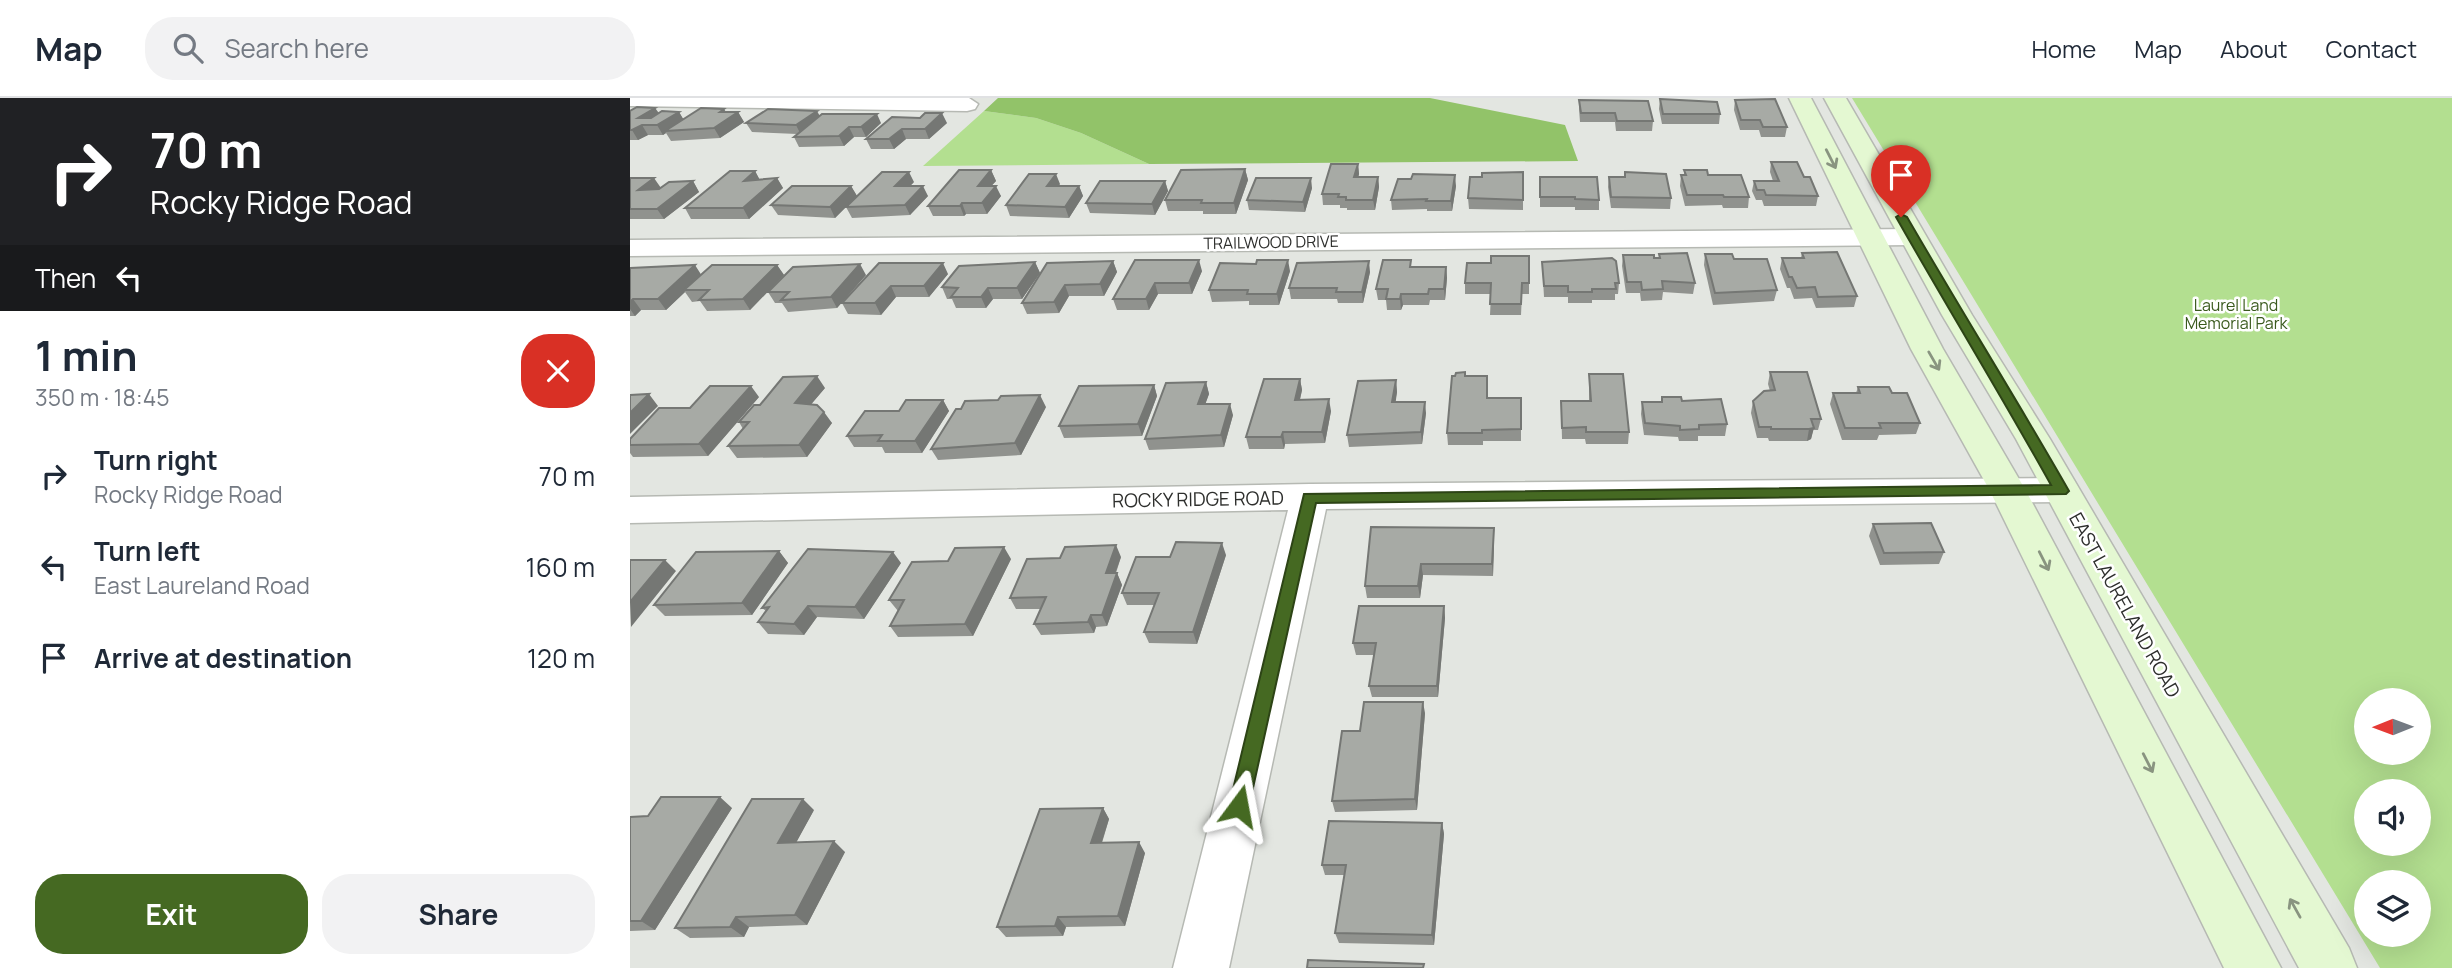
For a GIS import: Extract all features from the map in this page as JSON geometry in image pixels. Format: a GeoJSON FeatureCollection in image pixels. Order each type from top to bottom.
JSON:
{"type":"FeatureCollection","features":[{"type":"Feature","properties":{"kind":"main road"},"geometry":{"type":"LineString","coordinates":[[1800,98],[1927,349],[2008,491],[2253,968]]}},
{"type":"Feature","properties":{"kind":"main road","name":"EAST LAURELAND ROAD"},"geometry":{"type":"LineString","coordinates":[[1835,98],[1912,237],[2007,394],[2329,968]]}},
{"type":"Feature","properties":{"kind":"street"},"geometry":{"type":"LineString","coordinates":[[630,99],[967,104]]}},
{"type":"Feature","properties":{"kind":"street","name":"TRAILWOOD DRIVE"},"geometry":{"type":"LineString","coordinates":[[630,248],[1912,237]]}},
{"type":"Feature","properties":{"kind":"street","name":"ROCKY RIDGE ROAD"},"geometry":{"type":"LineString","coordinates":[[630,510],[1310,497],[2061,491]]}},
{"type":"Feature","properties":{"kind":"street"},"geometry":{"type":"LineString","coordinates":[[1202,968],[1310,497]]}},
{"type":"Feature","properties":{"kind":"green space"},"geometry":{"type":"Polygon","coordinates":[[[998,98],[1430,98],[1565,125],[1578,161],[1149,164],[1081,133],[1036,118],[984,111],[998,98]]]}},
{"type":"Feature","properties":{"kind":"green space","name":"Laurel Land Memorial Park"},"geometry":{"type":"Polygon","coordinates":[[[1852,98],[2452,98],[2452,968],[2380,968],[2367,947],[2431,947],[2431,870],[2354,870],[2354,925],[1852,98]]]}},
{"type":"Feature","properties":{"kind":"green space"},"geometry":{"type":"Polygon","coordinates":[[[984,111],[1036,118],[1081,133],[1149,164],[923,166],[984,111]]]}},
{"type":"Feature","properties":{"kind":"building"},"geometry":{"type":"Polygon","coordinates":[[[1660,99],[1717,102],[1720,114],[1663,114],[1660,99]]]}},
{"type":"Feature","properties":{"kind":"building"},"geometry":{"type":"Polygon","coordinates":[[[1775,99],[1787,127],[1763,127],[1760,120],[1741,120],[1735,100],[1775,99]]]}},
{"type":"Feature","properties":{"kind":"building"},"geometry":{"type":"Polygon","coordinates":[[[1579,100],[1648,101],[1653,121],[1617,121],[1615,113],[1581,113],[1579,100]]]}},
{"type":"Feature","properties":{"kind":"building"},"geometry":{"type":"Polygon","coordinates":[[[637,107],[655,108],[638,118],[651,118],[662,111],[679,112],[657,125],[642,125],[630,130],[630,111],[637,107]]]}},
{"type":"Feature","properties":{"kind":"building"},"geometry":{"type":"Polygon","coordinates":[[[701,108],[738,112],[714,128],[665,131],[701,108]]]}},
{"type":"Feature","properties":{"kind":"building"},"geometry":{"type":"Polygon","coordinates":[[[768,109],[817,111],[796,125],[746,123],[768,109]]]}},
{"type":"Feature","properties":{"kind":"building"},"geometry":{"type":"Polygon","coordinates":[[[925,113],[942,113],[925,129],[902,129],[889,139],[866,139],[892,117],[920,118],[925,113]]]}},
{"type":"Feature","properties":{"kind":"building"},"geometry":{"type":"Polygon","coordinates":[[[822,114],[877,114],[861,127],[849,127],[839,136],[794,137],[822,114]]]}},
{"type":"Feature","properties":{"kind":"building"},"geometry":{"type":"Polygon","coordinates":[[[1771,162],[1797,162],[1804,177],[1810,177],[1818,196],[1766,195],[1764,190],[1757,190],[1754,181],[1779,181],[1771,162]]]}},
{"type":"Feature","properties":{"kind":"building"},"geometry":{"type":"Polygon","coordinates":[[[1331,164],[1358,164],[1354,177],[1378,177],[1373,200],[1346,200],[1346,197],[1338,197],[1339,194],[1322,194],[1331,164]]]}},
{"type":"Feature","properties":{"kind":"building"},"geometry":{"type":"Polygon","coordinates":[[[1245,169],[1234,203],[1165,200],[1181,170],[1245,169]]]}},
{"type":"Feature","properties":{"kind":"building"},"geometry":{"type":"Polygon","coordinates":[[[959,170],[991,170],[978,186],[996,186],[982,203],[928,206],[959,170]]]}},
{"type":"Feature","properties":{"kind":"building"},"geometry":{"type":"Polygon","coordinates":[[[1684,170],[1707,170],[1708,175],[1741,175],[1749,197],[1687,195],[1681,175],[1686,175],[1684,170]]]}},
{"type":"Feature","properties":{"kind":"building"},"geometry":{"type":"Polygon","coordinates":[[[730,171],[755,171],[744,181],[777,178],[743,208],[685,208],[730,171]]]}},
{"type":"Feature","properties":{"kind":"building"},"geometry":{"type":"Polygon","coordinates":[[[882,172],[909,172],[895,186],[923,186],[905,205],[846,207],[882,172]]]}},
{"type":"Feature","properties":{"kind":"building"},"geometry":{"type":"Polygon","coordinates":[[[1523,172],[1523,200],[1468,198],[1470,177],[1482,177],[1482,173],[1523,172]]]}},
{"type":"Feature","properties":{"kind":"building"},"geometry":{"type":"Polygon","coordinates":[[[1625,172],[1666,174],[1671,198],[1611,197],[1609,177],[1625,177],[1625,172]]]}},
{"type":"Feature","properties":{"kind":"building"},"geometry":{"type":"Polygon","coordinates":[[[1029,174],[1056,174],[1047,186],[1079,186],[1065,207],[1006,205],[1029,174]]]}},
{"type":"Feature","properties":{"kind":"building"},"geometry":{"type":"Polygon","coordinates":[[[1413,174],[1455,175],[1451,201],[1391,200],[1398,179],[1411,179],[1413,174]]]}},
{"type":"Feature","properties":{"kind":"building"},"geometry":{"type":"Polygon","coordinates":[[[1540,177],[1597,177],[1599,200],[1540,197],[1540,177]]]}},
{"type":"Feature","properties":{"kind":"building"},"geometry":{"type":"Polygon","coordinates":[[[630,178],[654,178],[638,190],[659,189],[669,182],[693,181],[657,209],[630,209],[630,178]]]}},
{"type":"Feature","properties":{"kind":"building"},"geometry":{"type":"Polygon","coordinates":[[[1256,178],[1311,178],[1303,202],[1247,200],[1256,178]]]}},
{"type":"Feature","properties":{"kind":"building"},"geometry":{"type":"Polygon","coordinates":[[[1100,181],[1165,181],[1152,204],[1086,203],[1100,181]]]}},
{"type":"Feature","properties":{"kind":"building"},"geometry":{"type":"Polygon","coordinates":[[[792,186],[851,186],[830,207],[771,205],[792,186]]]}},
{"type":"Feature","properties":{"kind":"building"},"geometry":{"type":"Polygon","coordinates":[[[1837,252],[1857,296],[1818,297],[1815,287],[1797,288],[1792,277],[1789,277],[1782,258],[1804,258],[1802,253],[1837,252]]]}},
{"type":"Feature","properties":{"kind":"building"},"geometry":{"type":"Polygon","coordinates":[[[1687,253],[1695,283],[1662,281],[1663,289],[1642,290],[1641,282],[1627,282],[1623,255],[1654,255],[1654,258],[1660,258],[1659,254],[1687,253]]]}},
{"type":"Feature","properties":{"kind":"building"},"geometry":{"type":"Polygon","coordinates":[[[1705,254],[1732,254],[1734,259],[1767,259],[1777,290],[1715,293],[1705,254]]]}},
{"type":"Feature","properties":{"kind":"building"},"geometry":{"type":"Polygon","coordinates":[[[1491,256],[1529,256],[1529,283],[1522,283],[1521,304],[1490,304],[1491,283],[1465,283],[1467,263],[1491,263],[1491,256]]]}},
{"type":"Feature","properties":{"kind":"building"},"geometry":{"type":"Polygon","coordinates":[[[1612,258],[1616,261],[1619,283],[1615,283],[1616,289],[1568,292],[1568,286],[1544,286],[1542,262],[1612,258]]]}},
{"type":"Feature","properties":{"kind":"building"},"geometry":{"type":"Polygon","coordinates":[[[1135,260],[1199,260],[1189,283],[1155,283],[1146,299],[1113,299],[1135,260]]]}},
{"type":"Feature","properties":{"kind":"building"},"geometry":{"type":"Polygon","coordinates":[[[1257,260],[1288,260],[1277,294],[1247,294],[1248,290],[1209,290],[1220,263],[1256,264],[1257,260]]]}},
{"type":"Feature","properties":{"kind":"building"},"geometry":{"type":"Polygon","coordinates":[[[1383,260],[1411,260],[1410,267],[1446,267],[1444,289],[1429,289],[1428,294],[1401,294],[1400,299],[1386,299],[1388,289],[1376,289],[1383,260]]]}},
{"type":"Feature","properties":{"kind":"building"},"geometry":{"type":"Polygon","coordinates":[[[1113,261],[1100,284],[1065,285],[1054,302],[1022,303],[1047,263],[1113,261]]]}},
{"type":"Feature","properties":{"kind":"building"},"geometry":{"type":"Polygon","coordinates":[[[1369,261],[1362,292],[1336,292],[1337,288],[1289,288],[1297,263],[1369,261]]]}},
{"type":"Feature","properties":{"kind":"building"},"geometry":{"type":"Polygon","coordinates":[[[1035,262],[1017,288],[988,288],[981,297],[951,297],[958,288],[942,287],[959,266],[1035,262]]]}},
{"type":"Feature","properties":{"kind":"building"},"geometry":{"type":"Polygon","coordinates":[[[879,263],[943,263],[924,286],[891,286],[875,303],[842,303],[879,263]]]}},
{"type":"Feature","properties":{"kind":"building"},"geometry":{"type":"Polygon","coordinates":[[[860,264],[831,297],[781,300],[789,292],[768,292],[793,267],[860,264]]]}},
{"type":"Feature","properties":{"kind":"building"},"geometry":{"type":"Polygon","coordinates":[[[695,265],[658,299],[633,299],[630,302],[630,268],[695,265]]]}},
{"type":"Feature","properties":{"kind":"building"},"geometry":{"type":"Polygon","coordinates":[[[712,265],[777,265],[743,299],[699,300],[709,290],[684,290],[712,265]]]}},
{"type":"Feature","properties":{"kind":"building"},"geometry":{"type":"Polygon","coordinates":[[[1465,372],[1465,376],[1487,376],[1487,398],[1521,398],[1521,429],[1447,433],[1452,376],[1465,372]]]}},
{"type":"Feature","properties":{"kind":"building"},"geometry":{"type":"Polygon","coordinates":[[[1770,372],[1807,372],[1821,419],[1811,419],[1814,428],[1759,427],[1753,401],[1764,391],[1775,390],[1770,372]]]}},
{"type":"Feature","properties":{"kind":"building"},"geometry":{"type":"Polygon","coordinates":[[[1589,374],[1623,374],[1629,432],[1586,432],[1586,427],[1562,428],[1561,401],[1591,401],[1589,374]]]}},
{"type":"Feature","properties":{"kind":"building"},"geometry":{"type":"Polygon","coordinates":[[[817,376],[795,403],[817,405],[824,412],[799,445],[728,446],[749,422],[739,422],[754,405],[760,405],[783,377],[817,376]]]}},
{"type":"Feature","properties":{"kind":"building"},"geometry":{"type":"Polygon","coordinates":[[[1264,379],[1300,379],[1295,400],[1329,399],[1322,432],[1283,432],[1281,437],[1246,437],[1264,379]]]}},
{"type":"Feature","properties":{"kind":"building"},"geometry":{"type":"Polygon","coordinates":[[[1396,380],[1392,402],[1425,402],[1421,432],[1347,435],[1358,381],[1396,380]]]}},
{"type":"Feature","properties":{"kind":"building"},"geometry":{"type":"Polygon","coordinates":[[[1206,382],[1198,404],[1230,404],[1221,435],[1145,439],[1166,383],[1206,382]]]}},
{"type":"Feature","properties":{"kind":"building"},"geometry":{"type":"Polygon","coordinates":[[[1154,385],[1138,424],[1059,426],[1079,386],[1154,385]]]}},
{"type":"Feature","properties":{"kind":"building"},"geometry":{"type":"Polygon","coordinates":[[[710,386],[751,386],[699,444],[630,445],[630,439],[659,408],[690,408],[710,386]]]}},
{"type":"Feature","properties":{"kind":"building"},"geometry":{"type":"Polygon","coordinates":[[[1858,387],[1889,387],[1892,393],[1907,393],[1920,423],[1879,423],[1881,428],[1845,428],[1833,393],[1860,393],[1858,387]]]}},
{"type":"Feature","properties":{"kind":"building"},"geometry":{"type":"Polygon","coordinates":[[[649,394],[630,413],[630,395],[649,394]]]}},
{"type":"Feature","properties":{"kind":"building"},"geometry":{"type":"Polygon","coordinates":[[[1040,395],[1015,443],[931,449],[956,409],[961,409],[965,401],[998,400],[1001,396],[1040,395]]]}},
{"type":"Feature","properties":{"kind":"building"},"geometry":{"type":"Polygon","coordinates":[[[1662,397],[1681,397],[1682,401],[1721,399],[1727,424],[1699,425],[1699,429],[1680,430],[1680,426],[1645,423],[1642,402],[1662,402],[1662,397]]]}},
{"type":"Feature","properties":{"kind":"building"},"geometry":{"type":"Polygon","coordinates":[[[906,400],[943,400],[915,441],[878,441],[882,435],[847,436],[865,411],[899,411],[906,400]]]}},
{"type":"Feature","properties":{"kind":"building"},"geometry":{"type":"Polygon","coordinates":[[[1931,523],[1944,552],[1884,553],[1873,524],[1931,523]]]}},
{"type":"Feature","properties":{"kind":"building"},"geometry":{"type":"Polygon","coordinates":[[[1371,527],[1494,528],[1492,564],[1421,564],[1418,586],[1365,586],[1371,527]]]}},
{"type":"Feature","properties":{"kind":"building"},"geometry":{"type":"Polygon","coordinates":[[[1176,542],[1222,543],[1193,632],[1144,632],[1159,593],[1122,593],[1136,557],[1170,557],[1176,542]]]}},
{"type":"Feature","properties":{"kind":"building"},"geometry":{"type":"Polygon","coordinates":[[[1116,545],[1106,573],[1117,573],[1102,615],[1091,615],[1088,622],[1034,624],[1046,597],[1010,598],[1027,559],[1060,558],[1065,547],[1116,545]]]}},
{"type":"Feature","properties":{"kind":"building"},"geometry":{"type":"Polygon","coordinates":[[[1004,547],[965,624],[890,626],[904,600],[889,600],[912,562],[948,561],[955,548],[1004,547]]]}},
{"type":"Feature","properties":{"kind":"building"},"geometry":{"type":"Polygon","coordinates":[[[808,549],[893,552],[855,607],[808,606],[794,624],[758,622],[769,607],[762,608],[808,549]]]}},
{"type":"Feature","properties":{"kind":"building"},"geometry":{"type":"Polygon","coordinates":[[[779,551],[742,603],[654,605],[696,552],[779,551]]]}},
{"type":"Feature","properties":{"kind":"building"},"geometry":{"type":"Polygon","coordinates":[[[630,560],[665,560],[630,602],[630,560]]]}},
{"type":"Feature","properties":{"kind":"building"},"geometry":{"type":"Polygon","coordinates":[[[1359,606],[1444,606],[1437,686],[1369,686],[1376,643],[1353,643],[1359,606]]]}},
{"type":"Feature","properties":{"kind":"building"},"geometry":{"type":"Polygon","coordinates":[[[1364,702],[1423,702],[1415,799],[1332,801],[1342,731],[1360,731],[1364,702]]]}},
{"type":"Feature","properties":{"kind":"building"},"geometry":{"type":"Polygon","coordinates":[[[661,797],[720,797],[641,921],[630,921],[630,817],[648,816],[661,797]]]}},
{"type":"Feature","properties":{"kind":"building"},"geometry":{"type":"Polygon","coordinates":[[[752,799],[803,799],[778,843],[834,841],[795,915],[736,917],[730,927],[675,928],[752,799]]]}},
{"type":"Feature","properties":{"kind":"building"},"geometry":{"type":"Polygon","coordinates":[[[1103,808],[1091,843],[1139,842],[1118,916],[1058,917],[1055,926],[997,927],[1040,809],[1103,808]]]}},
{"type":"Feature","properties":{"kind":"building"},"geometry":{"type":"Polygon","coordinates":[[[1329,821],[1442,823],[1432,935],[1335,933],[1346,865],[1322,865],[1329,821]]]}},
{"type":"Feature","properties":{"kind":"building"},"geometry":{"type":"Polygon","coordinates":[[[1308,960],[1424,964],[1423,968],[1307,968],[1308,960]]]}},
{"type":"Feature","properties":{"kind":"route"},"geometry":{"type":"LineString","coordinates":[[1239,806],[1310,497],[2061,491],[2007,394],[1969,335],[1901,217]]}}]}
